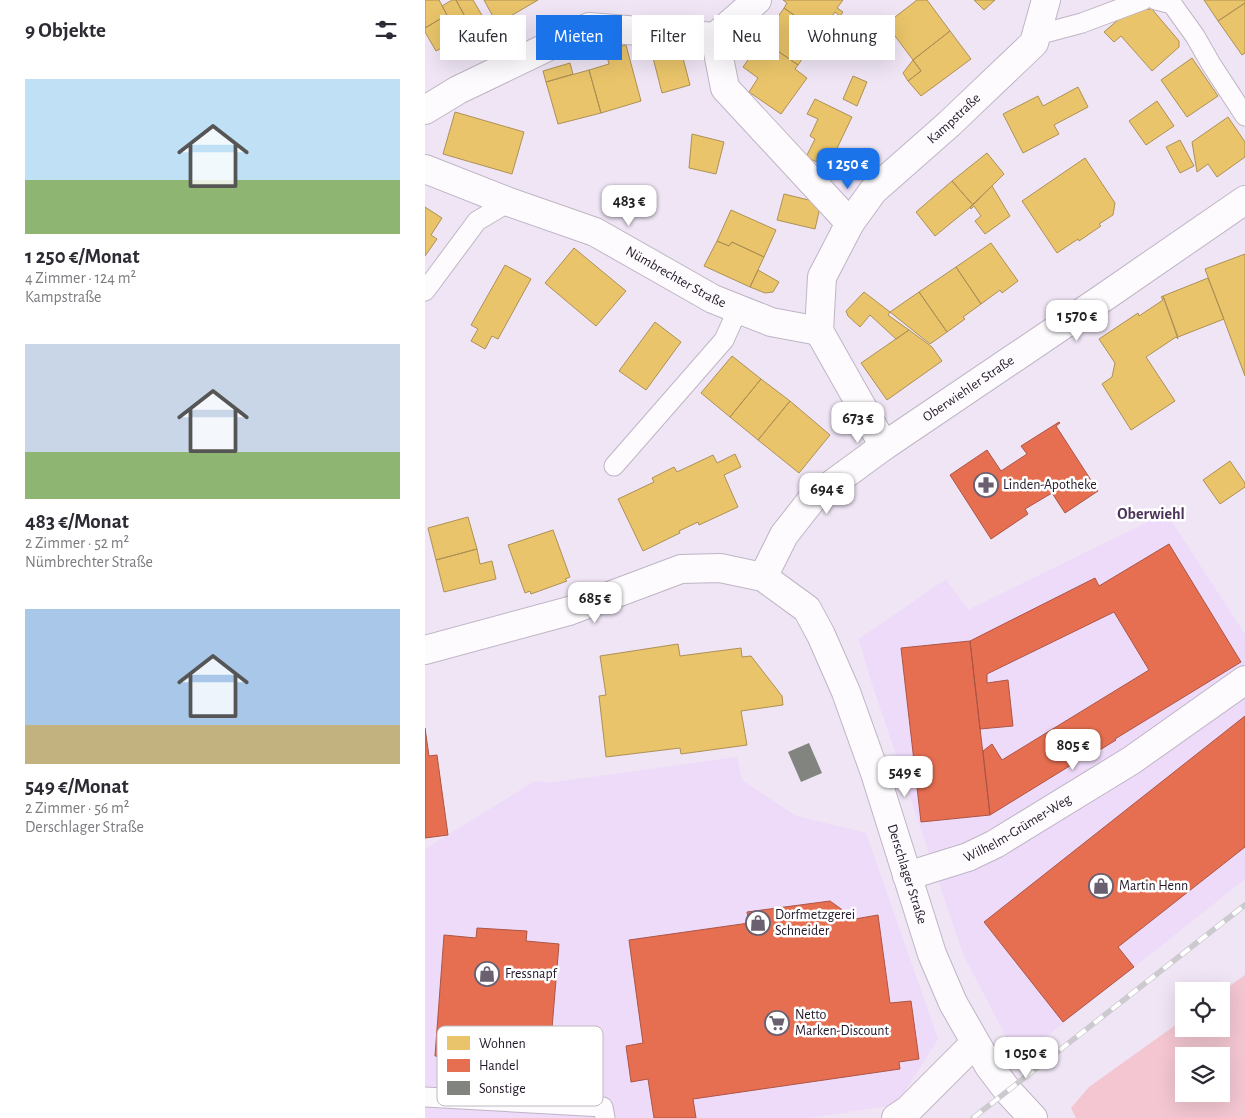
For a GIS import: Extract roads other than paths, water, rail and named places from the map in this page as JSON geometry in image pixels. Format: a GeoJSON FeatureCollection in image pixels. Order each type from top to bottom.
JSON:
{"type":"FeatureCollection","features":[{"type":"Feature","properties":{"kind":"street"},"geometry":{"type":"LineString","coordinates":[[740,15],[757,0]]}},
{"type":"Feature","properties":{"kind":"street","name":"Kampstraße"},"geometry":{"type":"LineString","coordinates":[[819,331],[823,277],[850,223],[873,191],[971,104],[1034,43],[1046,0]]}},
{"type":"Feature","properties":{"kind":"street"},"geometry":{"type":"LineString","coordinates":[[425,110],[458,90],[589,27],[714,38]]}},
{"type":"Feature","properties":{"kind":"street"},"geometry":{"type":"LineString","coordinates":[[719,60],[725,88],[850,223]]}},
{"type":"Feature","properties":{"kind":"street","name":"Nümbrechter Straße"},"geometry":{"type":"LineString","coordinates":[[425,169],[509,202],[595,232],[713,299],[771,322],[819,331]]}},
{"type":"Feature","properties":{"kind":"street","name":"Oberwiehler Straße"},"geometry":{"type":"LineString","coordinates":[[763,577],[784,535],[813,498],[884,446],[1101,300],[1245,200]]}},
{"type":"Feature","properties":{"kind":"street"},"geometry":{"type":"LineString","coordinates":[[819,331],[884,446]]}},
{"type":"Feature","properties":{"kind":"street"},"geometry":{"type":"LineString","coordinates":[[425,650],[569,611],[681,569],[720,568],[763,577]]}},
{"type":"Feature","properties":{"kind":"street","name":"Derschlager Straße"},"geometry":{"type":"LineString","coordinates":[[763,577],[807,609],[821,635],[846,692],[875,773],[932,954],[953,1003],[989,1066],[1008,1091],[1033,1118]]}},
{"type":"Feature","properties":{"kind":"street","name":"Wilhelm-Grümer-Weg"},"geometry":{"type":"LineString","coordinates":[[907,876],[968,857],[995,844],[1132,760],[1245,680]]}},
{"type":"Feature","properties":{"kind":"street"},"geometry":{"type":"LineString","coordinates":[[896,1118],[908,1110],[975,1043]]}},
{"type":"Feature","properties":{"kind":"lane"},"geometry":{"type":"LineString","coordinates":[[1037,35],[1082,23],[1143,0]]}},
{"type":"Feature","properties":{"kind":"lane"},"geometry":{"type":"LineString","coordinates":[[1156,0],[1172,4],[1195,36],[1245,116]]}},
{"type":"Feature","properties":{"kind":"lane"},"geometry":{"type":"LineString","coordinates":[[425,291],[477,221],[509,202]]}},
{"type":"Feature","properties":{"kind":"lane"},"geometry":{"type":"LineString","coordinates":[[614,466],[724,340],[738,309]]}},
{"type":"Feature","properties":{"kind":"lane"},"geometry":{"type":"LineString","coordinates":[[585,1106],[603,1107],[605,1118]]}},
{"type":"Feature","properties":{"kind":"railway"},"geometry":{"type":"LineString","coordinates":[[973,1118],[1245,905]]}},
{"type":"Feature","properties":{"kind":"place","name":"Linden-Apotheke"},"geometry":{"type":"Point","coordinates":[986,485]}},
{"type":"Feature","properties":{"kind":"place","name":"Martin Henn"},"geometry":{"type":"Point","coordinates":[1101,886]}},
{"type":"Feature","properties":{"kind":"place","name":"Dorfmetzgerei Schneider"},"geometry":{"type":"Point","coordinates":[758,923]}},
{"type":"Feature","properties":{"kind":"place","name":"Fressnapf"},"geometry":{"type":"Point","coordinates":[487,974]}},
{"type":"Feature","properties":{"kind":"place","name":"Netto Marken-Discount"},"geometry":{"type":"Point","coordinates":[777,1023]}},
{"type":"Feature","properties":{"kind":"district","name":"Oberwiehl"},"geometry":{"type":"Point","coordinates":[1151,514]}}]}
